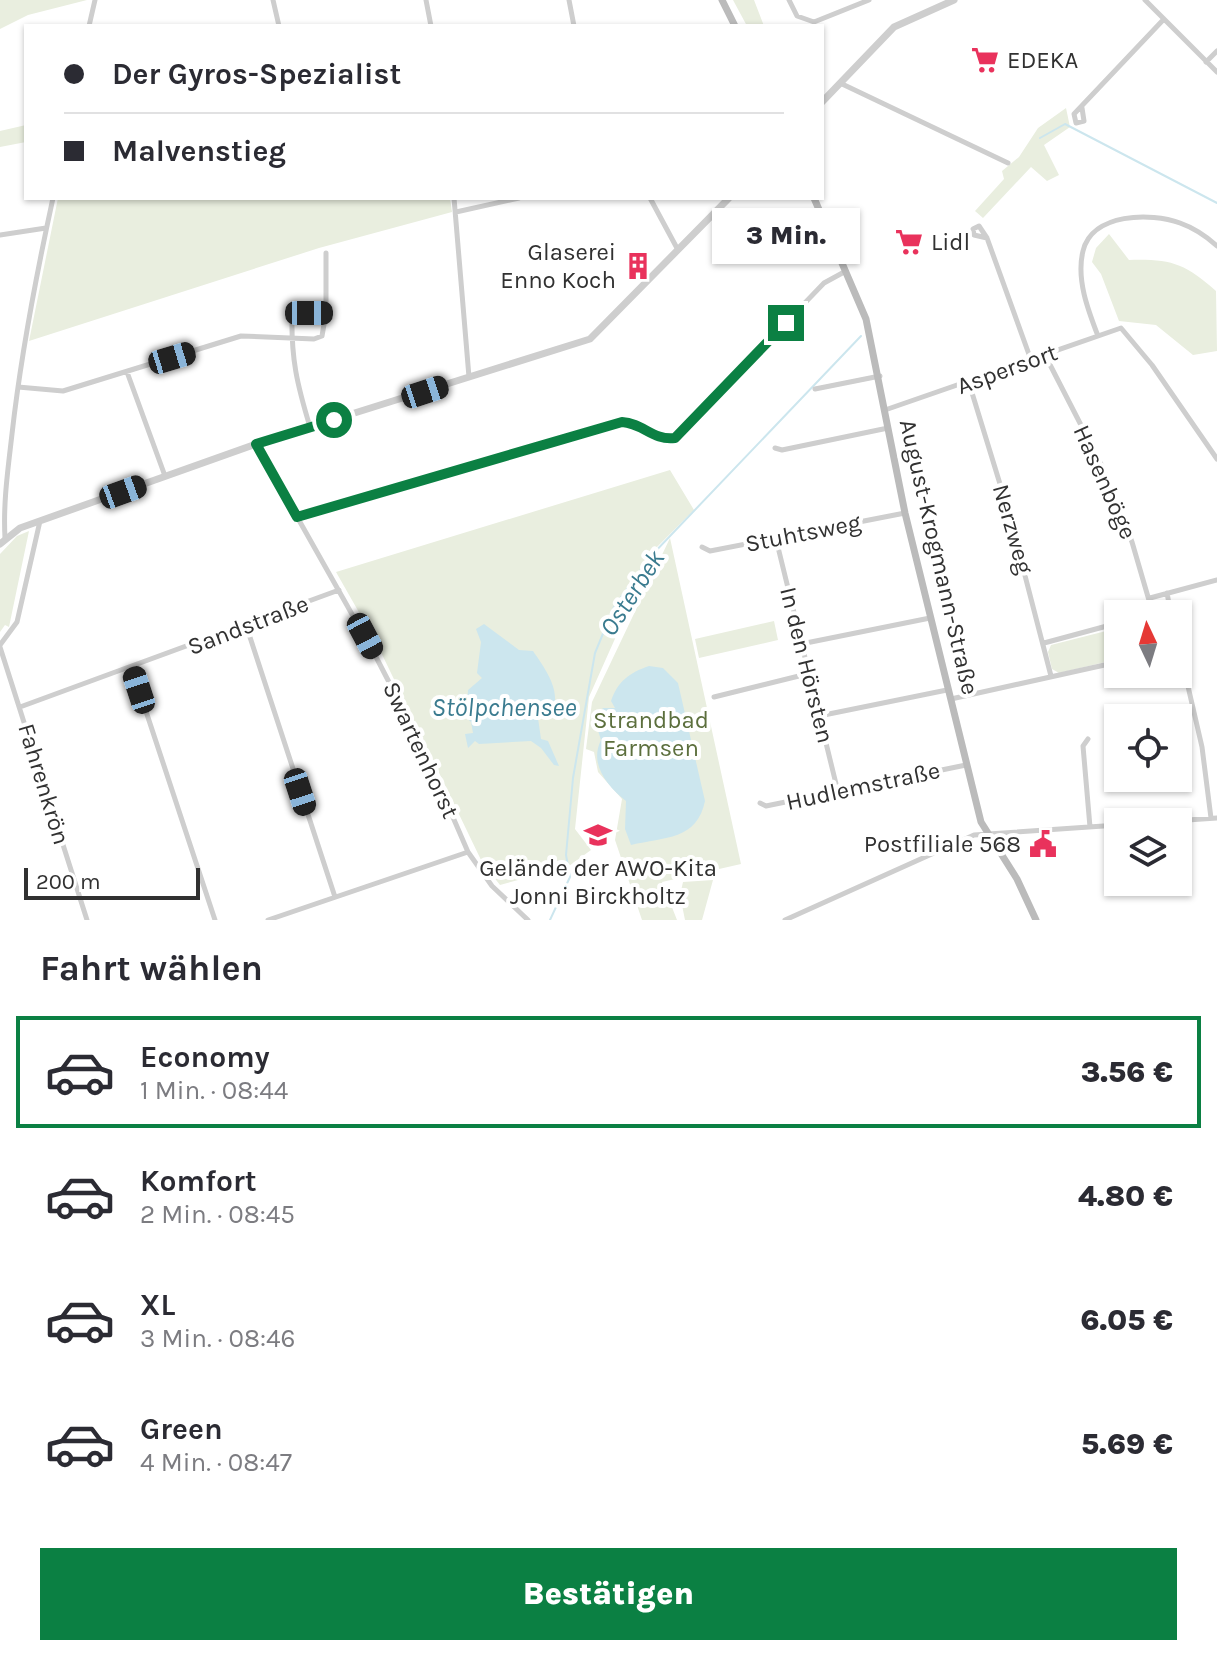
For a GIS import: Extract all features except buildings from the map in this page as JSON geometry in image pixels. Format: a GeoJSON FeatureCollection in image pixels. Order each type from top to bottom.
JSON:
{"type":"FeatureCollection","features":[{"type":"Feature","properties":{"kind":"main road"},"geometry":{"type":"LineString","coordinates":[[722,0],[734,24]]}},
{"type":"Feature","properties":{"kind":"main road","name":"August-Krogmann-Straße"},"geometry":{"type":"LineString","coordinates":[[815,200],[866,319],[880,376],[905,513],[966,765],[987,832],[1017,879],[1036,920]]}},
{"type":"Feature","properties":{"kind":"street"},"geometry":{"type":"LineString","coordinates":[[89,24],[95,0]]}},
{"type":"Feature","properties":{"kind":"street"},"geometry":{"type":"LineString","coordinates":[[273,0],[279,24]]}},
{"type":"Feature","properties":{"kind":"street"},"geometry":{"type":"LineString","coordinates":[[426,0],[431,24]]}},
{"type":"Feature","properties":{"kind":"street"},"geometry":{"type":"LineString","coordinates":[[569,0],[574,24]]}},
{"type":"Feature","properties":{"kind":"street"},"geometry":{"type":"LineString","coordinates":[[789,0],[797,16],[814,22],[869,0]]}},
{"type":"Feature","properties":{"kind":"street"},"geometry":{"type":"LineString","coordinates":[[824,100],[894,27],[933,4],[954,0]]}},
{"type":"Feature","properties":{"kind":"street"},"geometry":{"type":"LineString","coordinates":[[1145,0],[1217,72]]}},
{"type":"Feature","properties":{"kind":"street"},"geometry":{"type":"LineString","coordinates":[[1082,108],[1164,19]]}},
{"type":"Feature","properties":{"kind":"street"},"geometry":{"type":"LineString","coordinates":[[1206,62],[1217,51]]}},
{"type":"Feature","properties":{"kind":"street"},"geometry":{"type":"LineString","coordinates":[[840,83],[1008,163]]}},
{"type":"Feature","properties":{"kind":"street"},"geometry":{"type":"LineString","coordinates":[[53,200],[18,387],[2,512],[3,541],[40,521],[256,444],[590,339],[727,200]]}},
{"type":"Feature","properties":{"kind":"street"},"geometry":{"type":"LineString","coordinates":[[454,200],[469,378]]}},
{"type":"Feature","properties":{"kind":"street"},"geometry":{"type":"LineString","coordinates":[[456,212],[510,200]]}},
{"type":"Feature","properties":{"kind":"street"},"geometry":{"type":"LineString","coordinates":[[651,200],[678,250]]}},
{"type":"Feature","properties":{"kind":"street"},"geometry":{"type":"LineString","coordinates":[[1098,336],[1083,288],[1082,253],[1093,235],[1108,224],[1133,217],[1178,222],[1203,233],[1217,246]]}},
{"type":"Feature","properties":{"kind":"street"},"geometry":{"type":"LineString","coordinates":[[0,235],[46,228]]}},
{"type":"Feature","properties":{"kind":"street"},"geometry":{"type":"LineString","coordinates":[[987,238],[1031,360]]}},
{"type":"Feature","properties":{"kind":"street"},"geometry":{"type":"LineString","coordinates":[[18,387],[63,391],[241,336],[291,339],[322,336],[326,313],[326,253]]}},
{"type":"Feature","properties":{"kind":"street"},"geometry":{"type":"LineString","coordinates":[[297,517],[622,422],[640,426],[655,437],[665,439],[685,431],[824,283],[847,270]]}},
{"type":"Feature","properties":{"kind":"street"},"geometry":{"type":"LineString","coordinates":[[310,427],[293,371],[292,313],[326,313]]}},
{"type":"Feature","properties":{"kind":"street","name":"Aspersort"},"geometry":{"type":"LineString","coordinates":[[885,410],[1121,328],[1127,331],[1217,459]]}},
{"type":"Feature","properties":{"kind":"street","name":"Hasenböge"},"geometry":{"type":"LineString","coordinates":[[1045,355],[1102,466],[1150,598]]}},
{"type":"Feature","properties":{"kind":"street"},"geometry":{"type":"LineString","coordinates":[[127,372],[165,477]]}},
{"type":"Feature","properties":{"kind":"street"},"geometry":{"type":"LineString","coordinates":[[815,389],[880,376]]}},
{"type":"Feature","properties":{"kind":"street","name":"Nerzweg"},"geometry":{"type":"LineString","coordinates":[[969,383],[1051,676]]}},
{"type":"Feature","properties":{"kind":"street"},"geometry":{"type":"LineString","coordinates":[[775,448],[782,450],[889,427]]}},
{"type":"Feature","properties":{"kind":"street","name":"Swartenhorst"},"geometry":{"type":"LineString","coordinates":[[256,444],[339,590],[423,748],[468,852],[492,886],[528,920]]}},
{"type":"Feature","properties":{"kind":"street","name":"Stuhtsweg"},"geometry":{"type":"LineString","coordinates":[[702,547],[710,551],[905,513]]}},
{"type":"Feature","properties":{"kind":"street","name":"Fahrenkrön"},"geometry":{"type":"LineString","coordinates":[[40,521],[17,622],[0,646],[87,920]]}},
{"type":"Feature","properties":{"kind":"street","name":"In den Hörsten"},"geometry":{"type":"LineString","coordinates":[[776,539],[838,792]]}},
{"type":"Feature","properties":{"kind":"street"},"geometry":{"type":"LineString","coordinates":[[1150,598],[1217,580]]}},
{"type":"Feature","properties":{"kind":"street","name":"Sandstraße"},"geometry":{"type":"LineString","coordinates":[[20,707],[132,669],[339,590]]}},
{"type":"Feature","properties":{"kind":"street"},"geometry":{"type":"LineString","coordinates":[[1167,593],[1168,600]]}},
{"type":"Feature","properties":{"kind":"street"},"geometry":{"type":"LineString","coordinates":[[801,644],[930,618]]}},
{"type":"Feature","properties":{"kind":"street"},"geometry":{"type":"LineString","coordinates":[[246,625],[335,897]]}},
{"type":"Feature","properties":{"kind":"street"},"geometry":{"type":"LineString","coordinates":[[1044,643],[1104,627]]}},
{"type":"Feature","properties":{"kind":"street"},"geometry":{"type":"LineString","coordinates":[[949,699],[1104,665]]}},
{"type":"Feature","properties":{"kind":"street"},"geometry":{"type":"LineString","coordinates":[[132,669],[215,920]]}},
{"type":"Feature","properties":{"kind":"street"},"geometry":{"type":"LineString","coordinates":[[714,697],[807,674]]}},
{"type":"Feature","properties":{"kind":"street"},"geometry":{"type":"LineString","coordinates":[[1188,688],[1214,818],[1192,820]]}},
{"type":"Feature","properties":{"kind":"street"},"geometry":{"type":"LineString","coordinates":[[819,716],[947,690]]}},
{"type":"Feature","properties":{"kind":"street"},"geometry":{"type":"LineString","coordinates":[[1088,739],[1081,743],[1090,827]]}},
{"type":"Feature","properties":{"kind":"street","name":"Hudlemstraße"},"geometry":{"type":"LineString","coordinates":[[760,803],[766,806],[966,765]]}},
{"type":"Feature","properties":{"kind":"street"},"geometry":{"type":"LineString","coordinates":[[785,920],[987,832],[1104,826]]}},
{"type":"Feature","properties":{"kind":"street"},"geometry":{"type":"LineString","coordinates":[[268,920],[468,852]]}},
{"type":"Feature","properties":{"kind":"green space"},"geometry":{"type":"Polygon","coordinates":[[[0,0],[87,0],[28,15],[0,29],[0,0]]]}},
{"type":"Feature","properties":{"kind":"green space"},"geometry":{"type":"Polygon","coordinates":[[[733,0],[754,0],[763,24],[746,24],[733,0]]]}},
{"type":"Feature","properties":{"kind":"green space"},"geometry":{"type":"Polygon","coordinates":[[[1066,108],[1070,127],[1044,145],[1059,175],[1047,181],[1031,167],[983,218],[975,211],[1004,179],[1002,171],[1019,157],[1038,128],[1066,108]]]}},
{"type":"Feature","properties":{"kind":"green space"},"geometry":{"type":"Polygon","coordinates":[[[24,125],[24,142],[0,147],[0,131],[24,125]]]}},
{"type":"Feature","properties":{"kind":"green space"},"geometry":{"type":"Polygon","coordinates":[[[58,200],[450,200],[452,212],[319,248],[29,341],[58,200]]]}},
{"type":"Feature","properties":{"kind":"green space"},"geometry":{"type":"Polygon","coordinates":[[[1109,234],[1129,260],[1156,260],[1176,265],[1195,274],[1216,291],[1217,351],[1193,355],[1156,325],[1119,321],[1101,274],[1092,262],[1096,248],[1109,234]]]}},
{"type":"Feature","properties":{"kind":"green space"},"geometry":{"type":"Polygon","coordinates":[[[670,470],[694,510],[655,549],[589,697],[575,829],[591,850],[569,866],[500,885],[482,862],[377,644],[336,572],[670,470]]]}},
{"type":"Feature","properties":{"kind":"green space"},"geometry":{"type":"Polygon","coordinates":[[[29,531],[9,627],[5,625],[0,632],[0,554],[17,536],[29,531]]]}},
{"type":"Feature","properties":{"kind":"green space","name":"Strandbad Farmsen"},"geometry":{"type":"Polygon","coordinates":[[[670,538],[741,864],[662,882],[677,920],[642,920],[615,840],[622,799],[598,772],[594,752],[586,749],[592,702],[670,538]]]}},
{"type":"Feature","properties":{"kind":"green space"},"geometry":{"type":"Polygon","coordinates":[[[774,621],[778,640],[699,658],[695,639],[774,621]]]}},
{"type":"Feature","properties":{"kind":"green space"},"geometry":{"type":"Polygon","coordinates":[[[1104,632],[1104,662],[1059,673],[1052,669],[1048,652],[1051,645],[1104,632]]]}},
{"type":"Feature","properties":{"kind":"green space"},"geometry":{"type":"Polygon","coordinates":[[[713,880],[702,920],[685,920],[680,895],[683,882],[713,880]]]}},
{"type":"Feature","properties":{"kind":"water","name":"Stölpchensee"},"geometry":{"type":"Polygon","coordinates":[[[484,624],[519,650],[533,651],[548,674],[554,691],[553,709],[549,717],[538,718],[541,739],[548,741],[559,766],[554,765],[531,741],[479,744],[475,741],[468,748],[465,734],[473,733],[471,722],[466,717],[468,690],[482,678],[477,673],[481,642],[476,629],[484,624]]]}},
{"type":"Feature","properties":{"kind":"water"},"geometry":{"type":"Polygon","coordinates":[[[649,666],[663,668],[678,683],[705,801],[701,814],[687,830],[667,838],[631,845],[625,829],[626,801],[612,789],[599,766],[597,758],[601,740],[594,718],[603,708],[615,708],[611,701],[617,688],[625,679],[649,666]]]}},
{"type":"Feature","properties":{"kind":"waterway"},"geometry":{"type":"LineString","coordinates":[[1040,138],[1065,124],[1217,203]]}},
{"type":"Feature","properties":{"kind":"waterway","name":"Osterbek"},"geometry":{"type":"LineString","coordinates":[[550,920],[570,877],[566,855],[573,778],[595,653],[614,607],[650,557],[861,336]]}},
{"type":"Feature","properties":{"kind":"place","name":"EDEKA"},"geometry":{"type":"Point","coordinates":[985,60]}},
{"type":"Feature","properties":{"kind":"place","name":"Lidl"},"geometry":{"type":"Point","coordinates":[909,242]}},
{"type":"Feature","properties":{"kind":"place","name":"Glaserei Enno Koch"},"geometry":{"type":"Point","coordinates":[638,266]}},
{"type":"Feature","properties":{"kind":"place","name":"Gelände der AWO-Kita Jonni Birckholtz"},"geometry":{"type":"Point","coordinates":[598,835]}},
{"type":"Feature","properties":{"kind":"place","name":"Postfiliale 568"},"geometry":{"type":"Point","coordinates":[1043,844]}},
{"type":"Feature","properties":{"kind":"route"},"geometry":{"type":"LineString","coordinates":[[334,420],[256,444],[297,517],[622,422],[640,426],[655,437],[675,438],[786,323]]}}]}
